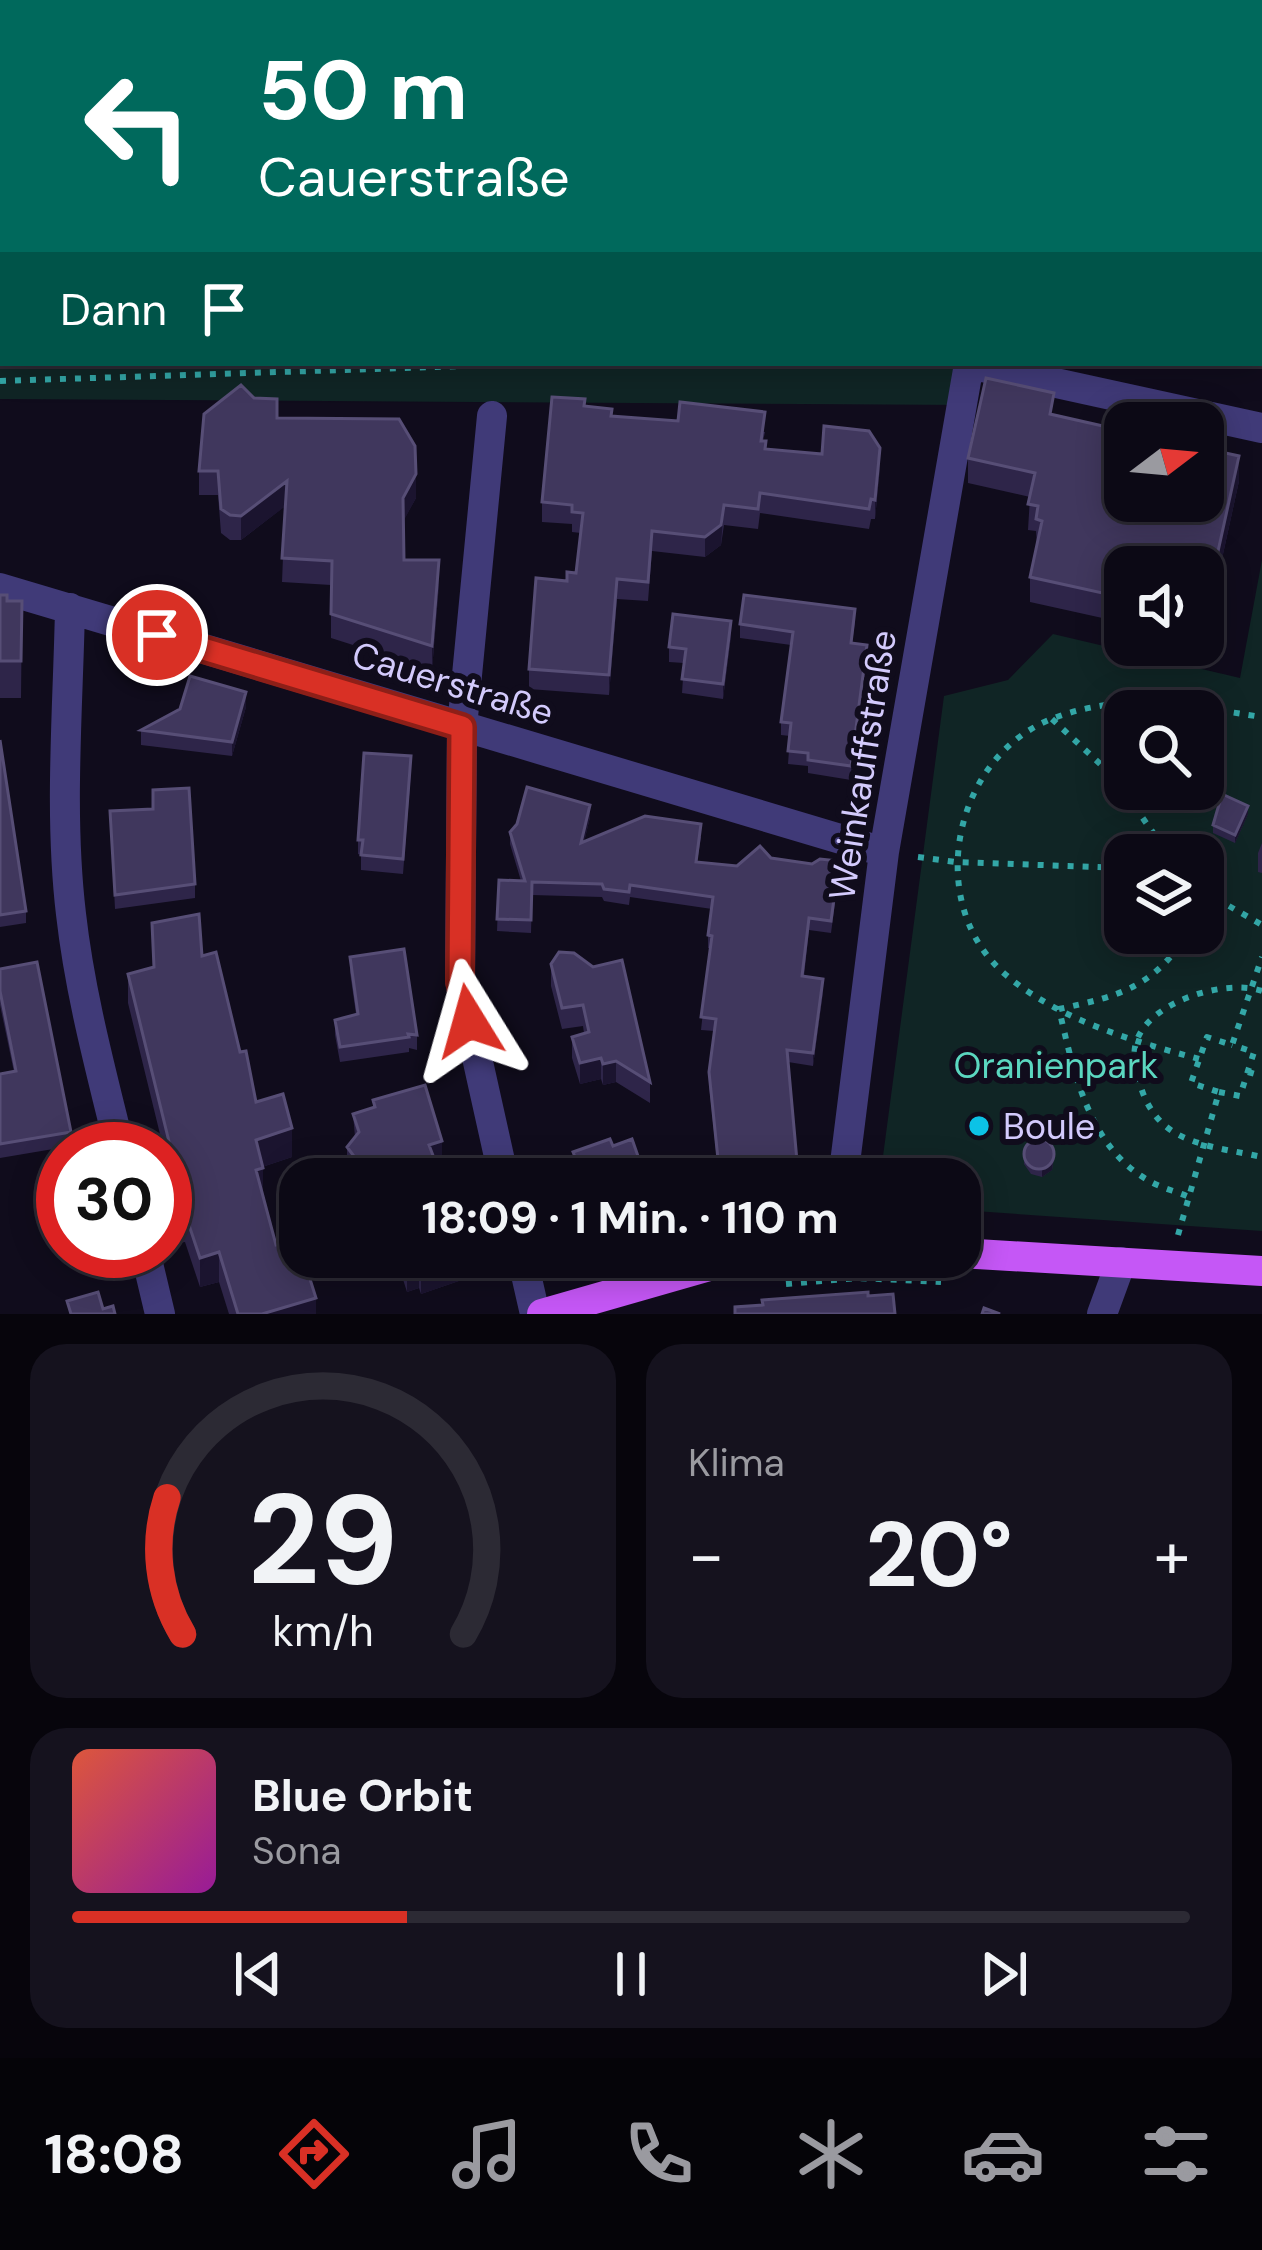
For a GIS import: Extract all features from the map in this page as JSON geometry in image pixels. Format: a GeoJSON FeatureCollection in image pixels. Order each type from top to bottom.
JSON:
{"type":"FeatureCollection","features":[{"type":"Feature","properties":{"kind":"main road"},"geometry":{"type":"LineString","coordinates":[[981,1267],[1121,1262],[1262,1271]]}},
{"type":"Feature","properties":{"kind":"main road"},"geometry":{"type":"LineString","coordinates":[[538,1314],[664,1278]]}},
{"type":"Feature","properties":{"kind":"street","name":"Weinkauffstraße"},"geometry":{"type":"LineString","coordinates":[[847,1158],[884,852],[969,366]]}},
{"type":"Feature","properties":{"kind":"street"},"geometry":{"type":"LineString","coordinates":[[978,366],[1262,428]]}},
{"type":"Feature","properties":{"kind":"street"},"geometry":{"type":"LineString","coordinates":[[492,416],[462,727],[460,982],[499,1158]]}},
{"type":"Feature","properties":{"kind":"street","name":"Cauerstraße"},"geometry":{"type":"LineString","coordinates":[[0,588],[884,852]]}},
{"type":"Feature","properties":{"kind":"street"},"geometry":{"type":"LineString","coordinates":[[70,608],[65,811],[70,912],[84,1000],[113,1122]]}},
{"type":"Feature","properties":{"kind":"street"},"geometry":{"type":"LineString","coordinates":[[1102,1314],[1121,1262]]}},
{"type":"Feature","properties":{"kind":"street"},"geometry":{"type":"LineString","coordinates":[[151,1278],[160,1314]]}},
{"type":"Feature","properties":{"kind":"street"},"geometry":{"type":"LineString","coordinates":[[528,1278],[538,1314]]}},
{"type":"Feature","properties":{"kind":"path"},"geometry":{"type":"LineString","coordinates":[[197,376],[206,366]]}},
{"type":"Feature","properties":{"kind":"path"},"geometry":{"type":"LineString","coordinates":[[358,366],[362,371]]}},
{"type":"Feature","properties":{"kind":"path"},"geometry":{"type":"LineString","coordinates":[[0,381],[458,366]]}},
{"type":"Feature","properties":{"kind":"path"},"geometry":{"type":"LineString","coordinates":[[1198,1060],[1135,1042],[1059,1009],[1007,976],[978,945],[962,908],[956,862],[966,811],[984,771],[1016,741],[1052,719],[1132,700],[1262,717]]}},
{"type":"Feature","properties":{"kind":"path"},"geometry":{"type":"LineString","coordinates":[[1052,719],[1112,775],[1154,834]]}},
{"type":"Feature","properties":{"kind":"path"},"geometry":{"type":"LineString","coordinates":[[884,852],[956,862],[1104,867]]}},
{"type":"Feature","properties":{"kind":"path"},"geometry":{"type":"LineString","coordinates":[[1224,904],[1262,925]]}},
{"type":"Feature","properties":{"kind":"path"},"geometry":{"type":"LineString","coordinates":[[1059,1009],[1129,992],[1172,954]]}},
{"type":"Feature","properties":{"kind":"path"},"geometry":{"type":"LineString","coordinates":[[1232,1045],[1262,957]]}},
{"type":"Feature","properties":{"kind":"path"},"geometry":{"type":"LineString","coordinates":[[1262,991],[1213,990],[1176,1002],[1151,1020],[1135,1042],[1138,1078],[1150,1109],[1177,1134],[1262,1157]]}},
{"type":"Feature","properties":{"kind":"path"},"geometry":{"type":"LineString","coordinates":[[1059,1009],[1087,1106],[1112,1151],[1146,1179],[1189,1197]]}},
{"type":"Feature","properties":{"kind":"path"},"geometry":{"type":"LineString","coordinates":[[1207,1037],[1232,1045],[1254,1052],[1240,1096],[1191,1083],[1207,1037]]}},
{"type":"Feature","properties":{"kind":"path"},"geometry":{"type":"LineString","coordinates":[[1248,1072],[1262,1076]]}},
{"type":"Feature","properties":{"kind":"path"},"geometry":{"type":"LineString","coordinates":[[1180,1231],[1219,1091]]}},
{"type":"Feature","properties":{"kind":"path"},"geometry":{"type":"LineString","coordinates":[[783,1284],[858,1278]]}},
{"type":"Feature","properties":{"kind":"green space"},"geometry":{"type":"Polygon","coordinates":[[[0,366],[974,366],[967,405],[0,399],[0,366]]]}},
{"type":"Feature","properties":{"kind":"green space","name":"Oranienpark"},"geometry":{"type":"Polygon","coordinates":[[[1262,560],[1262,1231],[981,1211],[981,1158],[883,1158],[944,696],[1008,680],[1053,634],[1104,646],[1104,666],[1189,666],[1240,678],[1262,560]]]}},
{"type":"Feature","properties":{"kind":"building"},"geometry":{"type":"Polygon","coordinates":[[[986,378],[1054,393],[1050,414],[1104,426],[1104,522],[1224,522],[1224,453],[1239,456],[1219,546],[1104,546],[1104,593],[1030,577],[1042,521],[1036,519],[1038,506],[1028,504],[1035,473],[968,458],[986,378]]]}},
{"type":"Feature","properties":{"kind":"building"},"geometry":{"type":"Polygon","coordinates":[[[241,385],[254,398],[277,399],[277,418],[399,419],[415,446],[416,474],[403,498],[404,560],[439,560],[432,646],[331,614],[332,561],[282,558],[287,481],[241,516],[221,509],[218,471],[199,471],[204,414],[241,385]]]}},
{"type":"Feature","properties":{"kind":"building"},"geometry":{"type":"Polygon","coordinates":[[[552,397],[585,399],[584,406],[612,409],[611,416],[678,421],[680,402],[765,412],[761,441],[766,441],[765,449],[822,454],[824,426],[869,431],[880,448],[875,500],[871,499],[869,509],[760,493],[758,509],[724,505],[721,525],[705,537],[652,531],[648,582],[617,579],[609,675],[529,669],[536,578],[567,581],[567,572],[576,573],[583,513],[572,512],[572,505],[542,502],[552,397]]]}},
{"type":"Feature","properties":{"kind":"building"},"geometry":{"type":"Polygon","coordinates":[[[0,595],[7,595],[7,601],[22,601],[21,661],[0,661],[0,595]]]}},
{"type":"Feature","properties":{"kind":"building"},"geometry":{"type":"Polygon","coordinates":[[[744,595],[855,609],[851,643],[867,645],[851,766],[808,760],[808,753],[788,751],[791,723],[781,722],[793,632],[740,624],[744,595]]]}},
{"type":"Feature","properties":{"kind":"building"},"geometry":{"type":"Polygon","coordinates":[[[673,614],[731,621],[723,684],[682,679],[686,649],[669,647],[673,614]]]}},
{"type":"Feature","properties":{"kind":"building"},"geometry":{"type":"Polygon","coordinates":[[[190,676],[246,692],[232,742],[141,730],[180,709],[190,676]]]}},
{"type":"Feature","properties":{"kind":"building"},"geometry":{"type":"Polygon","coordinates":[[[0,740],[26,911],[0,915],[0,740]]]}},
{"type":"Feature","properties":{"kind":"building"},"geometry":{"type":"Polygon","coordinates":[[[364,753],[411,756],[403,859],[361,855],[364,753]]]}},
{"type":"Feature","properties":{"kind":"building"},"geometry":{"type":"Polygon","coordinates":[[[527,787],[590,805],[581,843],[645,816],[701,824],[696,862],[737,866],[760,846],[771,858],[812,864],[820,859],[839,861],[831,921],[809,918],[802,976],[823,979],[813,1053],[787,1050],[797,1158],[718,1158],[709,1072],[716,1019],[701,1017],[713,897],[630,885],[629,892],[604,889],[602,884],[532,882],[531,920],[497,919],[499,880],[525,881],[510,832],[517,824],[527,787]]]}},
{"type":"Feature","properties":{"kind":"building"},"geometry":{"type":"Polygon","coordinates":[[[189,788],[195,884],[115,895],[110,811],[153,809],[153,790],[189,788]]]}},
{"type":"Feature","properties":{"kind":"building"},"geometry":{"type":"Polygon","coordinates":[[[1224,795],[1248,806],[1235,835],[1213,825],[1217,810],[1224,810],[1224,795]]]}},
{"type":"Feature","properties":{"kind":"building"},"geometry":{"type":"Polygon","coordinates":[[[199,914],[202,956],[216,952],[256,1102],[283,1094],[292,1128],[256,1140],[263,1168],[256,1170],[279,1244],[279,1278],[310,1278],[316,1298],[262,1314],[238,1314],[219,1252],[200,1258],[192,1234],[192,1122],[164,1122],[128,974],[154,967],[152,923],[199,914]]]}},
{"type":"Feature","properties":{"kind":"building"},"geometry":{"type":"Polygon","coordinates":[[[404,949],[417,1035],[340,1047],[335,1020],[358,1014],[350,957],[404,949]]]}},
{"type":"Feature","properties":{"kind":"building"},"geometry":{"type":"Polygon","coordinates":[[[559,952],[574,953],[593,967],[622,960],[650,1082],[616,1061],[603,1064],[601,1058],[580,1063],[572,1037],[589,1032],[583,1005],[562,1008],[551,964],[559,952]]]}},
{"type":"Feature","properties":{"kind":"building"},"geometry":{"type":"Polygon","coordinates":[[[37,962],[69,1122],[36,1122],[36,1138],[0,1144],[0,1074],[16,1071],[0,969],[37,962]]]}},
{"type":"Feature","properties":{"kind":"building"},"geometry":{"type":"Polygon","coordinates":[[[425,1085],[442,1141],[429,1145],[434,1158],[355,1158],[347,1147],[359,1132],[353,1114],[375,1107],[373,1100],[425,1085]]]}},
{"type":"Feature","properties":{"kind":"building"},"geometry":{"type":"Polygon","coordinates":[[[610,1139],[613,1146],[632,1139],[639,1158],[572,1158],[573,1152],[610,1139]]]}},
{"type":"Feature","properties":{"kind":"building"},"geometry":{"type":"Polygon","coordinates":[[[1039,1139],[1054,1154],[1039,1169],[1024,1154],[1039,1139]]]}},
{"type":"Feature","properties":{"kind":"building"},"geometry":{"type":"Polygon","coordinates":[[[98,1292],[103,1309],[113,1306],[115,1314],[71,1314],[67,1301],[98,1292]]]}},
{"type":"Feature","properties":{"kind":"building"},"geometry":{"type":"Polygon","coordinates":[[[868,1292],[868,1296],[893,1294],[895,1314],[735,1314],[735,1307],[763,1305],[762,1300],[868,1292]]]}},
{"type":"Feature","properties":{"kind":"place","name":"Boule"},"geometry":{"type":"Point","coordinates":[979,1126]}},
{"type":"Feature","properties":{"kind":"route"},"geometry":{"type":"LineString","coordinates":[[157,635],[462,727],[460,982],[469,1021]]}}]}
